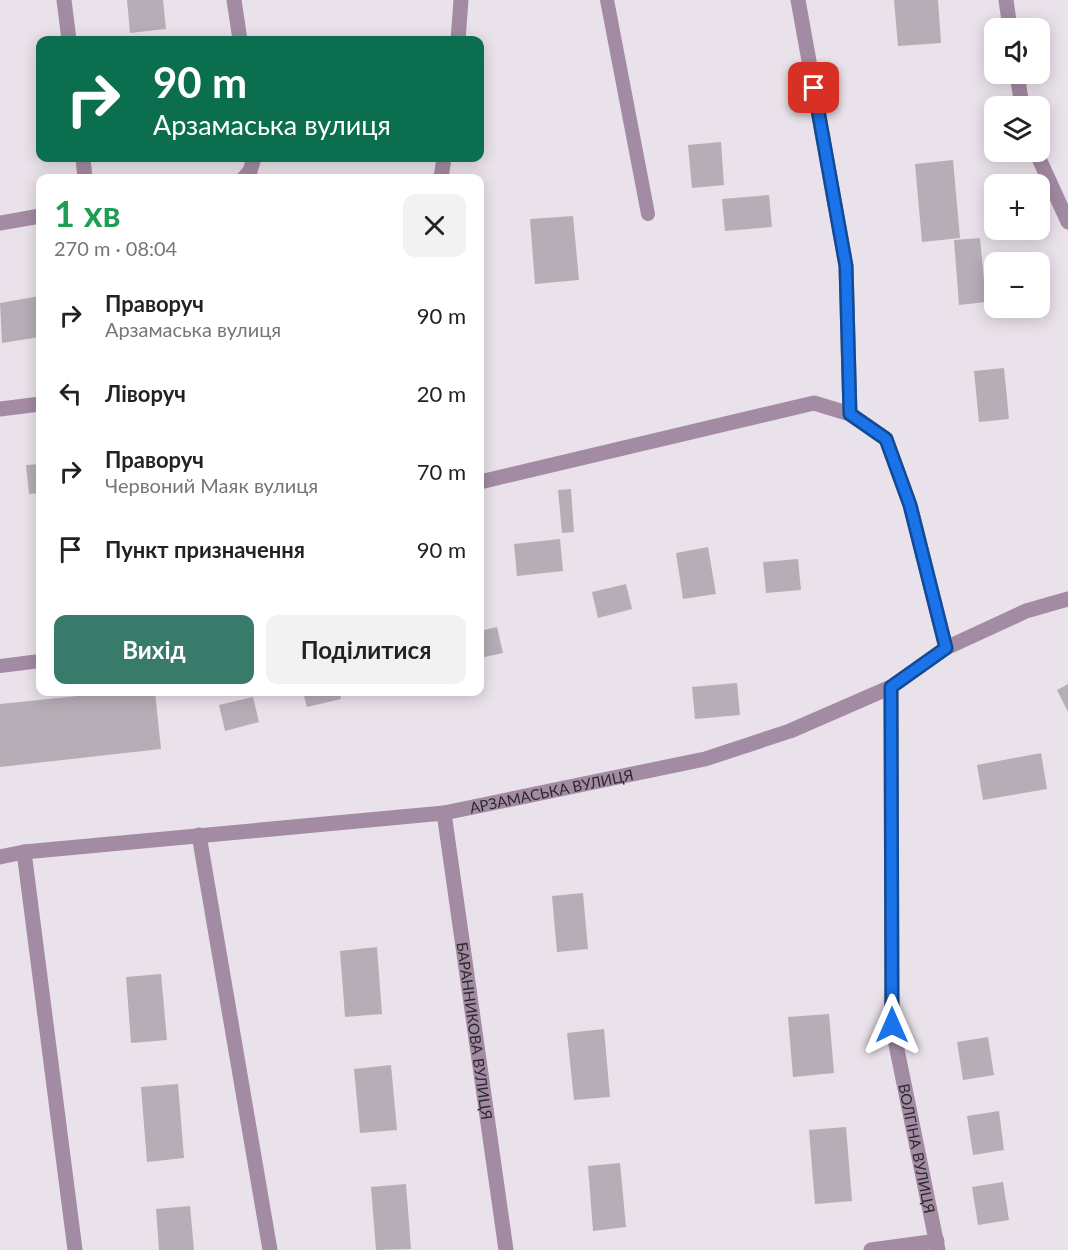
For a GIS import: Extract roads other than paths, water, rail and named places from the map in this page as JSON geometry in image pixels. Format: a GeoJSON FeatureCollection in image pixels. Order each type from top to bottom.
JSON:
{"type":"FeatureCollection","features":[{"type":"Feature","properties":{"kind":"street"},"geometry":{"type":"LineString","coordinates":[[64,0],[68,36]]}},
{"type":"Feature","properties":{"kind":"street"},"geometry":{"type":"LineString","coordinates":[[234,0],[239,36]]}},
{"type":"Feature","properties":{"kind":"street"},"geometry":{"type":"LineString","coordinates":[[458,36],[461,0]]}},
{"type":"Feature","properties":{"kind":"street"},"geometry":{"type":"LineString","coordinates":[[798,0],[846,266],[850,414]]}},
{"type":"Feature","properties":{"kind":"street"},"geometry":{"type":"LineString","coordinates":[[1006,0],[1009,18]]}},
{"type":"Feature","properties":{"kind":"street"},"geometry":{"type":"LineString","coordinates":[[1041,162],[1068,222]]}},
{"type":"Feature","properties":{"kind":"street"},"geometry":{"type":"LineString","coordinates":[[0,223],[36,217]]}},
{"type":"Feature","properties":{"kind":"street"},"geometry":{"type":"LineString","coordinates":[[484,481],[814,403],[850,414],[886,439],[910,505],[946,648]]}},
{"type":"Feature","properties":{"kind":"street"},"geometry":{"type":"LineString","coordinates":[[0,409],[36,404]]}},
{"type":"Feature","properties":{"kind":"street","name":"АРЗАМАСЬКА ВУЛИЦЯ"},"geometry":{"type":"LineString","coordinates":[[0,857],[24,852],[444,813],[705,759],[790,731],[891,687],[946,648],[1026,611],[1068,598]]}},
{"type":"Feature","properties":{"kind":"street","name":"ВОЛГІНА ВУЛИЦЯ"},"geometry":{"type":"LineString","coordinates":[[891,687],[892,1025],[937,1245]]}},
{"type":"Feature","properties":{"kind":"street","name":"БАРАННИКОВА ВУЛИЦЯ"},"geometry":{"type":"LineString","coordinates":[[444,813],[506,1250]]}},
{"type":"Feature","properties":{"kind":"street"},"geometry":{"type":"LineString","coordinates":[[199,835],[270,1250]]}},
{"type":"Feature","properties":{"kind":"street"},"geometry":{"type":"LineString","coordinates":[[24,852],[75,1250]]}},
{"type":"Feature","properties":{"kind":"street"},"geometry":{"type":"LineString","coordinates":[[871,1250],[937,1245]]}},
{"type":"Feature","properties":{"kind":"lane"},"geometry":{"type":"LineString","coordinates":[[607,0],[648,214]]}},
{"type":"Feature","properties":{"kind":"lane"},"geometry":{"type":"LineString","coordinates":[[0,666],[36,662]]}}]}
